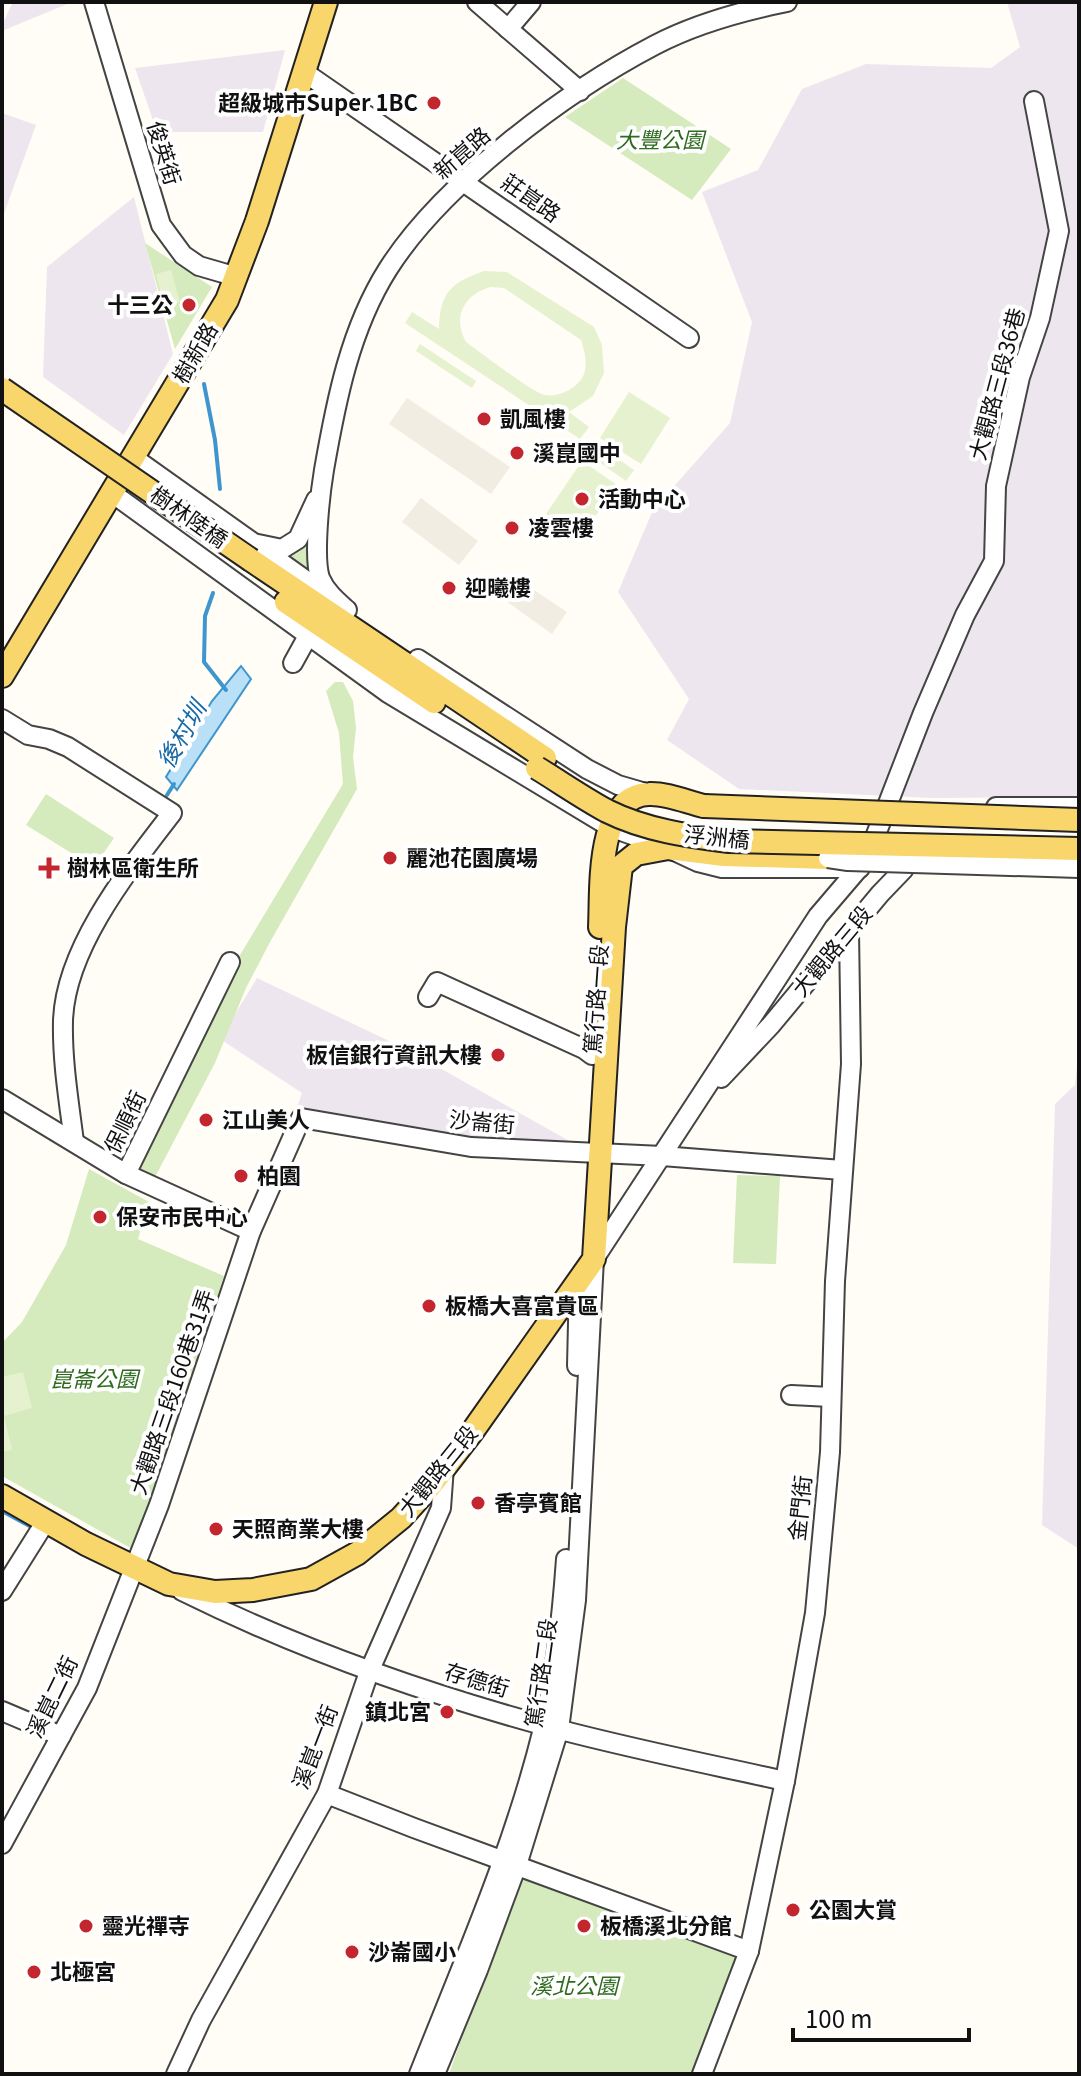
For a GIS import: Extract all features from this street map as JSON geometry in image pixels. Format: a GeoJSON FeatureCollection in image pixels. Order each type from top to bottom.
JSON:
{"type":"FeatureCollection","features":[{"type":"Feature","properties":{"kind":"main road","name":"樹新路"},"geometry":{"type":"LineString","coordinates":[[2,676],[227,300],[326,2]]}},
{"type":"Feature","properties":{"kind":"main road","name":"樹林陸橋"},"geometry":{"type":"LineString","coordinates":[[2,389],[249,558],[371,652],[402,672]]}},
{"type":"Feature","properties":{"kind":"main road","name":"樹林陸橋"},"geometry":{"type":"LineString","coordinates":[[2,407],[249,558]]}},
{"type":"Feature","properties":{"kind":"main road","name":"浮洲橋"},"geometry":{"type":"LineString","coordinates":[[402,672],[541,763],[609,812],[683,836],[729,841],[1079,849]]}},
{"type":"Feature","properties":{"kind":"main road","name":"浮洲橋"},"geometry":{"type":"LineString","coordinates":[[541,763],[629,807],[685,823],[739,828],[1079,835]]}},
{"type":"Feature","properties":{"kind":"main road"},"geometry":{"type":"LineString","coordinates":[[610,827],[622,808],[635,797],[649,794],[704,806],[1079,820]]}},
{"type":"Feature","properties":{"kind":"main road","name":"篤行路一段"},"geometry":{"type":"LineString","coordinates":[[594,1259],[592,1055],[604,852],[610,827]]}},
{"type":"Feature","properties":{"kind":"main road","name":"篤行路一段"},"geometry":{"type":"LineString","coordinates":[[579,1280],[621,866],[636,854],[668,848],[828,858],[848,855],[1079,861]]}},
{"type":"Feature","properties":{"kind":"main road","name":"大觀路三段"},"geometry":{"type":"LineString","coordinates":[[2,1496],[169,1584],[215,1592],[253,1590],[311,1579],[358,1553],[401,1518],[444,1467],[594,1259]]}},
{"type":"Feature","properties":{"kind":"street","name":"俊英街"},"geometry":{"type":"LineString","coordinates":[[94,2],[161,225],[183,255],[199,266],[237,277]]}},
{"type":"Feature","properties":{"kind":"street"},"geometry":{"type":"LineString","coordinates":[[477,2],[580,91]]}},
{"type":"Feature","properties":{"kind":"street"},"geometry":{"type":"LineString","coordinates":[[508,29],[531,2]]}},
{"type":"Feature","properties":{"kind":"street","name":"新崑路"},"geometry":{"type":"LineString","coordinates":[[347,610],[329,595],[320,578],[317,561],[322,482],[341,381],[388,271],[430,214],[465,181],[580,91],[654,45],[689,30],[787,2]]}},
{"type":"Feature","properties":{"kind":"street","name":"莊崑路"},"geometry":{"type":"LineString","coordinates":[[304,72],[689,338]]}},
{"type":"Feature","properties":{"kind":"street","name":"大觀路三段36巷"},"geometry":{"type":"LineString","coordinates":[[859,868],[870,850],[965,615],[994,561],[996,486],[1020,377],[1040,318],[1059,231],[1034,101]]}},
{"type":"Feature","properties":{"kind":"street"},"geometry":{"type":"LineString","coordinates":[[134,458],[249,558],[347,610],[587,769]]}},
{"type":"Feature","properties":{"kind":"street","name":"新崑路"},"geometry":{"type":"LineString","coordinates":[[249,558],[282,549],[298,539],[312,512],[322,482]]}},
{"type":"Feature","properties":{"kind":"street"},"geometry":{"type":"LineString","coordinates":[[112,493],[388,693],[610,827],[698,862],[722,868],[1079,871]]}},
{"type":"Feature","properties":{"kind":"street"},"geometry":{"type":"LineString","coordinates":[[293,663],[309,634]]}},
{"type":"Feature","properties":{"kind":"street"},"geometry":{"type":"LineString","coordinates":[[371,652],[413,708]]}},
{"type":"Feature","properties":{"kind":"street"},"geometry":{"type":"LineString","coordinates":[[371,652],[618,785],[649,794]]}},
{"type":"Feature","properties":{"kind":"street"},"geometry":{"type":"LineString","coordinates":[[2,719],[28,735],[68,747],[172,813],[129,869],[95,925],[72,973],[63,1018],[74,1142]]}},
{"type":"Feature","properties":{"kind":"street"},"geometry":{"type":"LineString","coordinates":[[618,785],[705,797],[888,805],[1079,807]]}},
{"type":"Feature","properties":{"kind":"street"},"geometry":{"type":"LineString","coordinates":[[1040,807],[1053,809],[1055,841],[1056,861],[1044,873]]}},
{"type":"Feature","properties":{"kind":"street"},"geometry":{"type":"LineString","coordinates":[[828,858],[1079,871]]}},
{"type":"Feature","properties":{"kind":"street","name":"大觀路三段"},"geometry":{"type":"LineString","coordinates":[[594,1259],[818,916],[859,868]]}},
{"type":"Feature","properties":{"kind":"street","name":"大觀路三段"},"geometry":{"type":"LineString","coordinates":[[697,1104],[904,869]]}},
{"type":"Feature","properties":{"kind":"street","name":"金門街"},"geometry":{"type":"LineString","coordinates":[[702,2074],[749,1951],[785,1781],[815,1613],[830,1452],[842,1170],[851,1064],[849,932]]}},
{"type":"Feature","properties":{"kind":"street","name":"保順街"},"geometry":{"type":"LineString","coordinates":[[2,1099],[126,1174],[230,962]]}},
{"type":"Feature","properties":{"kind":"street"},"geometry":{"type":"LineString","coordinates":[[428,997],[437,982],[592,1055]]}},
{"type":"Feature","properties":{"kind":"street"},"geometry":{"type":"LineString","coordinates":[[769,993],[773,1002],[789,1003]]}},
{"type":"Feature","properties":{"kind":"street","name":"沙崙街"},"geometry":{"type":"LineString","coordinates":[[301,1118],[471,1147],[662,1156],[842,1170]]}},
{"type":"Feature","properties":{"kind":"street","name":"大觀路三段160巷31弄"},"geometry":{"type":"LineString","coordinates":[[133,1566],[189,1418],[251,1231],[301,1118]]}},
{"type":"Feature","properties":{"kind":"street"},"geometry":{"type":"LineString","coordinates":[[126,1174],[251,1231]]}},
{"type":"Feature","properties":{"kind":"street","name":"篤行路二段"},"geometry":{"type":"LineString","coordinates":[[435,2074],[478,1970],[510,1863],[525,1796],[551,1727],[576,1600],[594,1259]]}},
{"type":"Feature","properties":{"kind":"street","name":"篤行路二段"},"geometry":{"type":"LineString","coordinates":[[551,1727],[572,1485],[579,1280]]}},
{"type":"Feature","properties":{"kind":"street"},"geometry":{"type":"LineString","coordinates":[[791,1395],[831,1397]]}},
{"type":"Feature","properties":{"kind":"street","name":"溪崑一街"},"geometry":{"type":"LineString","coordinates":[[176,2074],[208,2008],[327,1794],[369,1672],[441,1508],[444,1467]]}},
{"type":"Feature","properties":{"kind":"street"},"geometry":{"type":"LineString","coordinates":[[2,1591],[46,1521]]}},
{"type":"Feature","properties":{"kind":"street","name":"溪崑二街"},"geometry":{"type":"LineString","coordinates":[[2,1844],[87,1688],[133,1566]]}},
{"type":"Feature","properties":{"kind":"street","name":"存德街"},"geometry":{"type":"LineString","coordinates":[[169,1584],[220,1610],[369,1672],[551,1727],[785,1781]]}},
{"type":"Feature","properties":{"kind":"street"},"geometry":{"type":"LineString","coordinates":[[2,1711],[61,1736]]}},
{"type":"Feature","properties":{"kind":"street"},"geometry":{"type":"LineString","coordinates":[[327,1794],[749,1951]]}},
{"type":"Feature","properties":{"kind":"street","name":"篤行路二段"},"geometry":{"type":"LineString","coordinates":[[419,2074],[510,1863]]}},
{"type":"Feature","properties":{"kind":"shaded area"},"geometry":{"type":"Polygon","coordinates":[[[13,2],[72,2],[2,31],[13,2]]]}},
{"type":"Feature","properties":{"kind":"shaded area"},"geometry":{"type":"Polygon","coordinates":[[[1007,2],[1078,2],[1079,797],[931,798],[739,789],[667,740],[689,699],[618,592],[653,510],[730,423],[752,322],[702,192],[758,170],[802,89],[866,64],[991,68],[1020,47],[1007,2]]]}},
{"type":"Feature","properties":{"kind":"shaded area"},"geometry":{"type":"Polygon","coordinates":[[[285,50],[263,132],[157,132],[135,68],[285,50]]]}},
{"type":"Feature","properties":{"kind":"shaded area"},"geometry":{"type":"Polygon","coordinates":[[[2,113],[36,125],[2,219],[2,113]]]}},
{"type":"Feature","properties":{"kind":"shaded area"},"geometry":{"type":"Polygon","coordinates":[[[134,197],[173,354],[124,435],[43,377],[47,267],[134,197]]]}},
{"type":"Feature","properties":{"kind":"shaded area"},"geometry":{"type":"Polygon","coordinates":[[[407,398],[510,467],[491,494],[389,424],[407,398]]]}},
{"type":"Feature","properties":{"kind":"shaded area"},"geometry":{"type":"Polygon","coordinates":[[[421,498],[478,541],[459,565],[402,522],[421,498]]]}},
{"type":"Feature","properties":{"kind":"shaded area"},"geometry":{"type":"Polygon","coordinates":[[[513,576],[567,612],[552,634],[499,596],[513,576]]]}},
{"type":"Feature","properties":{"kind":"shaded area"},"geometry":{"type":"Polygon","coordinates":[[[257,978],[406,1049],[573,1143],[485,1138],[296,1110],[302,1093],[220,1039],[257,978]]]}},
{"type":"Feature","properties":{"kind":"shaded area"},"geometry":{"type":"Polygon","coordinates":[[[1079,1043],[1079,1549],[1042,1525],[1055,1104],[1075,1085],[1079,1043]]]}},
{"type":"Feature","properties":{"kind":"green space","name":"大豐公園"},"geometry":{"type":"Polygon","coordinates":[[[623,78],[731,149],[692,200],[565,117],[623,78]]]}},
{"type":"Feature","properties":{"kind":"green space"},"geometry":{"type":"Polygon","coordinates":[[[145,243],[212,287],[175,349],[145,243]]]}},
{"type":"Feature","properties":{"kind":"green space"},"geometry":{"type":"Polygon","coordinates":[[[171,270],[180,302],[164,306],[156,274],[171,270]]]}},
{"type":"Feature","properties":{"kind":"green space"},"geometry":{"type":"Polygon","coordinates":[[[484,271],[507,272],[594,327],[602,345],[604,373],[593,396],[569,412],[589,427],[580,439],[405,323],[412,312],[439,329],[442,306],[449,291],[463,280],[484,271]],[[504,288],[482,290],[463,308],[460,324],[466,342],[538,392],[554,395],[572,388],[582,378],[586,367],[581,340],[504,288]]]}},
{"type":"Feature","properties":{"kind":"green space"},"geometry":{"type":"Polygon","coordinates":[[[420,344],[476,381],[472,388],[416,351],[420,344]]]}},
{"type":"Feature","properties":{"kind":"green space"},"geometry":{"type":"Polygon","coordinates":[[[629,392],[670,418],[641,464],[600,438],[629,392]]]}},
{"type":"Feature","properties":{"kind":"green space"},"geometry":{"type":"Polygon","coordinates":[[[520,409],[543,423],[537,433],[514,419],[520,409]]]}},
{"type":"Feature","properties":{"kind":"green space"},"geometry":{"type":"Polygon","coordinates":[[[604,449],[634,470],[626,481],[596,460],[604,449]]]}},
{"type":"Feature","properties":{"kind":"green space","name":"活動中心"},"geometry":{"type":"Polygon","coordinates":[[[582,461],[617,485],[581,537],[546,514],[582,461]]]}},
{"type":"Feature","properties":{"kind":"green space"},"geometry":{"type":"Polygon","coordinates":[[[308,536],[316,586],[275,553],[308,536]]]}},
{"type":"Feature","properties":{"kind":"green space"},"geometry":{"type":"Polygon","coordinates":[[[335,682],[343,682],[353,701],[356,728],[353,757],[357,789],[246,988],[215,1063],[154,1179],[134,1167],[216,995],[343,784],[339,733],[326,691],[335,682]]]}},
{"type":"Feature","properties":{"kind":"green space"},"geometry":{"type":"Polygon","coordinates":[[[46,794],[114,838],[94,867],[26,825],[46,794]]]}},
{"type":"Feature","properties":{"kind":"green space","name":"崑崙公園"},"geometry":{"type":"Polygon","coordinates":[[[89,1169],[149,1202],[138,1239],[224,1276],[134,1550],[2,1476],[2,1343],[22,1322],[66,1245],[89,1169]]]}},
{"type":"Feature","properties":{"kind":"green space"},"geometry":{"type":"Polygon","coordinates":[[[737,1175],[780,1176],[776,1264],[733,1263],[737,1175]]]}},
{"type":"Feature","properties":{"kind":"green space"},"geometry":{"type":"Polygon","coordinates":[[[23,1372],[32,1408],[4,1416],[12,1450],[2,1452],[2,1377],[23,1372]]]}},
{"type":"Feature","properties":{"kind":"green space","name":"溪北公園"},"geometry":{"type":"Polygon","coordinates":[[[520,1872],[742,1953],[694,2074],[449,2074],[520,1872]]]}},
{"type":"Feature","properties":{"kind":"water"},"geometry":{"type":"Polygon","coordinates":[[[241,666],[251,679],[177,790],[166,777],[212,701],[241,666]]]}},
{"type":"Feature","properties":{"kind":"waterway"},"geometry":{"type":"LineString","coordinates":[[204,384],[215,440],[220,489]]}},
{"type":"Feature","properties":{"kind":"waterway"},"geometry":{"type":"LineString","coordinates":[[213,593],[205,616],[204,662],[226,690]]}},
{"type":"Feature","properties":{"kind":"waterway","name":"後村圳"},"geometry":{"type":"LineString","coordinates":[[167,795],[174,784]]}},
{"type":"Feature","properties":{"kind":"waterway"},"geometry":{"type":"LineString","coordinates":[[2,1511],[35,1529]]}},
{"type":"Feature","properties":{"kind":"place","name":"超級城市Super 1BC"},"geometry":{"type":"Point","coordinates":[434,103]}},
{"type":"Feature","properties":{"kind":"place","name":"十三公"},"geometry":{"type":"Point","coordinates":[189,305]}},
{"type":"Feature","properties":{"kind":"place","name":"凱風樓"},"geometry":{"type":"Point","coordinates":[484,419]}},
{"type":"Feature","properties":{"kind":"place","name":"溪崑國中"},"geometry":{"type":"Point","coordinates":[517,453]}},
{"type":"Feature","properties":{"kind":"place","name":"活動中心"},"geometry":{"type":"Point","coordinates":[582,499]}},
{"type":"Feature","properties":{"kind":"place","name":"凌雲樓"},"geometry":{"type":"Point","coordinates":[512,528]}},
{"type":"Feature","properties":{"kind":"place","name":"迎曦樓"},"geometry":{"type":"Point","coordinates":[449,588]}},
{"type":"Feature","properties":{"kind":"place","name":"麗池花園廣場"},"geometry":{"type":"Point","coordinates":[390,858]}},
{"type":"Feature","properties":{"kind":"place","name":"樹林區衛生所"},"geometry":{"type":"Point","coordinates":[49,868]}},
{"type":"Feature","properties":{"kind":"place","name":"板信銀行資訊大樓"},"geometry":{"type":"Point","coordinates":[498,1055]}},
{"type":"Feature","properties":{"kind":"place","name":"江山美人"},"geometry":{"type":"Point","coordinates":[206,1120]}},
{"type":"Feature","properties":{"kind":"place","name":"柏園"},"geometry":{"type":"Point","coordinates":[241,1176]}},
{"type":"Feature","properties":{"kind":"place","name":"保安市民中心"},"geometry":{"type":"Point","coordinates":[100,1217]}},
{"type":"Feature","properties":{"kind":"place","name":"板橋大喜富貴區"},"geometry":{"type":"Point","coordinates":[429,1306]}},
{"type":"Feature","properties":{"kind":"place","name":"香亭賓館"},"geometry":{"type":"Point","coordinates":[478,1503]}},
{"type":"Feature","properties":{"kind":"place","name":"天照商業大樓"},"geometry":{"type":"Point","coordinates":[216,1529]}},
{"type":"Feature","properties":{"kind":"place","name":"鎮北宮"},"geometry":{"type":"Point","coordinates":[447,1712]}},
{"type":"Feature","properties":{"kind":"place","name":"公園大賞"},"geometry":{"type":"Point","coordinates":[793,1910]}},
{"type":"Feature","properties":{"kind":"place","name":"靈光禪寺"},"geometry":{"type":"Point","coordinates":[86,1926]}},
{"type":"Feature","properties":{"kind":"place","name":"板橋溪北分館"},"geometry":{"type":"Point","coordinates":[584,1926]}},
{"type":"Feature","properties":{"kind":"place","name":"沙崙國小"},"geometry":{"type":"Point","coordinates":[352,1952]}},
{"type":"Feature","properties":{"kind":"place","name":"北極宮"},"geometry":{"type":"Point","coordinates":[34,1972]}}]}
